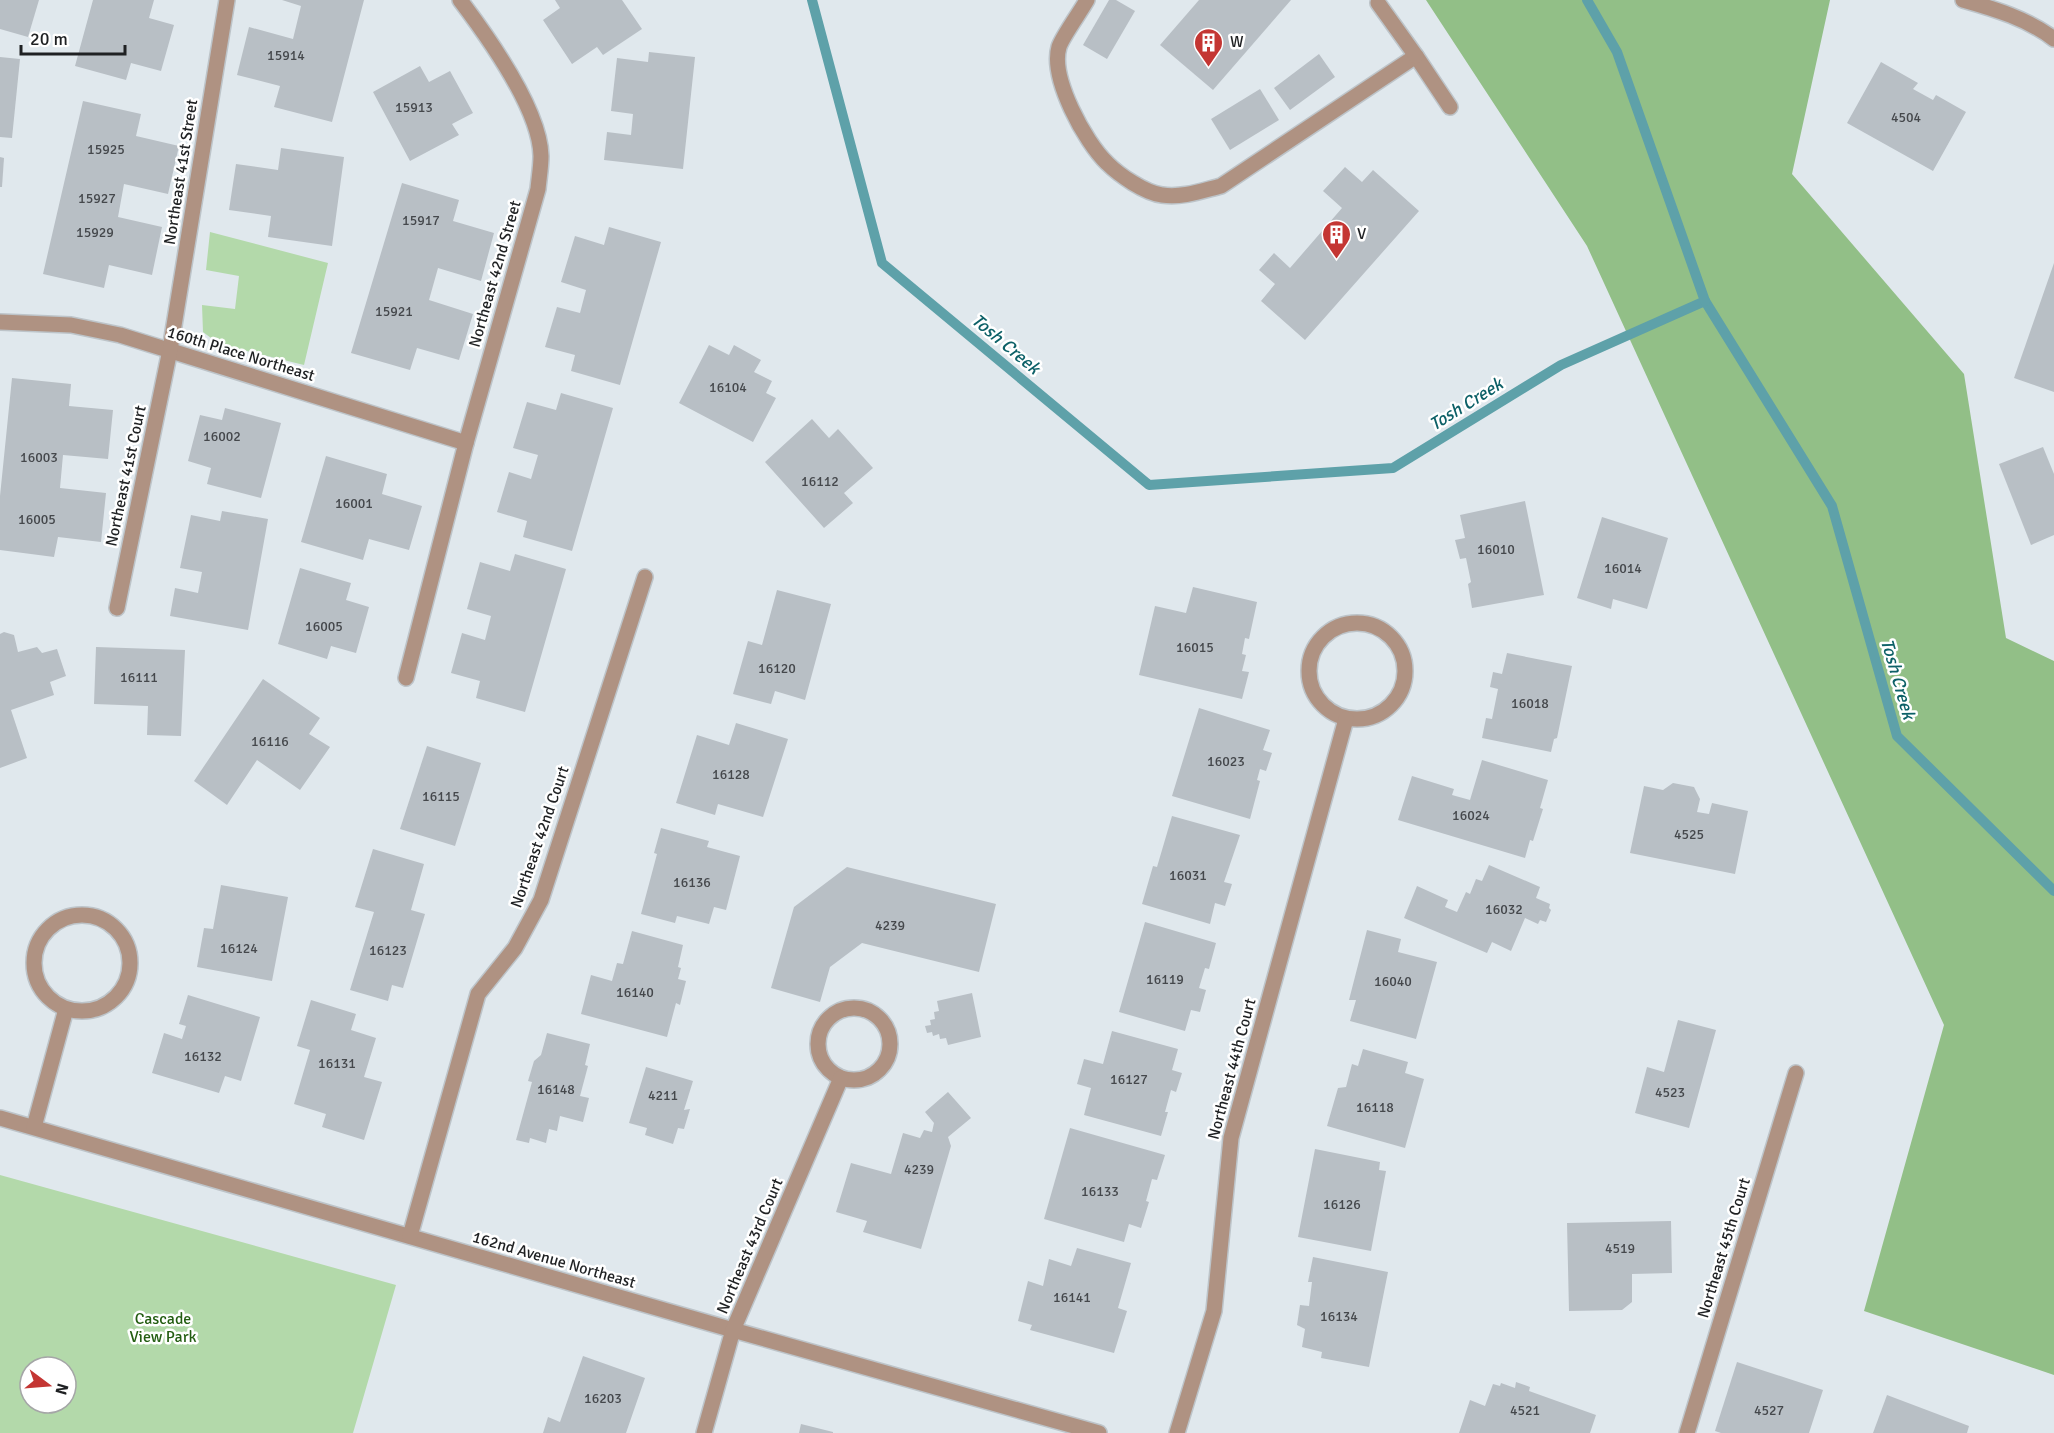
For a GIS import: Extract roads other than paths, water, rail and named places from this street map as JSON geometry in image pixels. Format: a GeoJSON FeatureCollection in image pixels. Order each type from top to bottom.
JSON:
{"type":"FeatureCollection","features":[{"type":"Feature","properties":{"kind":"street","name":"Northeast 41st Street"},"geometry":{"type":"LineString","coordinates":[[170,350],[227,0]]}},
{"type":"Feature","properties":{"kind":"street","name":"Northeast 42nd Street"},"geometry":{"type":"LineString","coordinates":[[460,0],[492,42],[531,113],[541,154],[538,189],[466,443]]}},
{"type":"Feature","properties":{"kind":"street"},"geometry":{"type":"LineString","coordinates":[[1087,0],[1059,48],[1059,76],[1068,104],[1085,134],[1106,163],[1130,181],[1160,195],[1185,195],[1221,186],[1416,56]]}},
{"type":"Feature","properties":{"kind":"street"},"geometry":{"type":"LineString","coordinates":[[1963,0],[1998,10],[2040,29],[2054,39]]}},
{"type":"Feature","properties":{"kind":"street"},"geometry":{"type":"LineString","coordinates":[[1378,3],[1450,107]]}},
{"type":"Feature","properties":{"kind":"street","name":"160th Place Northeast"},"geometry":{"type":"LineString","coordinates":[[0,322],[71,325],[120,335],[466,443]]}},
{"type":"Feature","properties":{"kind":"street","name":"Northeast 41st Court"},"geometry":{"type":"LineString","coordinates":[[117,608],[170,350]]}},
{"type":"Feature","properties":{"kind":"street"},"geometry":{"type":"LineString","coordinates":[[406,678],[466,443]]}},
{"type":"Feature","properties":{"kind":"street","name":"Northeast 42nd Court"},"geometry":{"type":"LineString","coordinates":[[410,1236],[478,994],[515,948],[541,900],[645,577]]}},
{"type":"Feature","properties":{"kind":"street"},"geometry":{"type":"LineString","coordinates":[[1355,623],[1371,625],[1386,633],[1397,645],[1404,660],[1405,677],[1400,693],[1390,706],[1376,716],[1362,720],[1346,719],[1332,713],[1321,704],[1312,691],[1308,677],[1309,662],[1324,636],[1338,627],[1355,623]]}},
{"type":"Feature","properties":{"kind":"street","name":"Northeast 44th Court"},"geometry":{"type":"LineString","coordinates":[[1177,1433],[1214,1311],[1231,1138],[1346,719]]}},
{"type":"Feature","properties":{"kind":"street"},"geometry":{"type":"LineString","coordinates":[[80,915],[96,917],[111,925],[123,937],[129,952],[130,969],[125,985],[115,999],[101,1008],[86,1012],[66,1009],[58,1006],[46,996],[38,983],[34,969],[34,954],[49,928],[64,919],[80,915]]}},
{"type":"Feature","properties":{"kind":"street"},"geometry":{"type":"LineString","coordinates":[[854,1008],[868,1011],[880,1018],[888,1030],[891,1044],[888,1058],[880,1070],[868,1078],[855,1081],[841,1078],[829,1070],[821,1059],[818,1044],[821,1031],[829,1019],[840,1011],[854,1008]]}},
{"type":"Feature","properties":{"kind":"street"},"geometry":{"type":"LineString","coordinates":[[34,1127],[66,1009]]}},
{"type":"Feature","properties":{"kind":"street","name":"Northeast 45th Court"},"geometry":{"type":"LineString","coordinates":[[1687,1433],[1796,1073]]}},
{"type":"Feature","properties":{"kind":"street","name":"Northeast 43rd Court"},"geometry":{"type":"LineString","coordinates":[[704,1433],[733,1330],[841,1078]]}},
{"type":"Feature","properties":{"kind":"street","name":"162nd Avenue Northeast"},"geometry":{"type":"LineString","coordinates":[[0,1118],[733,1330],[1099,1433]]}},
{"type":"Feature","properties":{"kind":"waterway","name":"Tosh Creek"},"geometry":{"type":"LineString","coordinates":[[812,0],[882,263],[1149,485],[1393,468],[1561,365],[1705,301],[1832,506],[1897,736],[2054,891]]}},
{"type":"Feature","properties":{"kind":"waterway"},"geometry":{"type":"LineString","coordinates":[[1587,0],[1617,52],[1705,301]]}},
{"type":"Feature","properties":{"kind":"place","name":"W"},"geometry":{"type":"Point","coordinates":[1209,68]}},
{"type":"Feature","properties":{"kind":"place","name":"V"},"geometry":{"type":"Point","coordinates":[1336,260]}},
{"type":"Feature","properties":{"kind":"park label","name":"Cascade View Park"},"geometry":{"type":"Point","coordinates":[163,1328]}}]}
